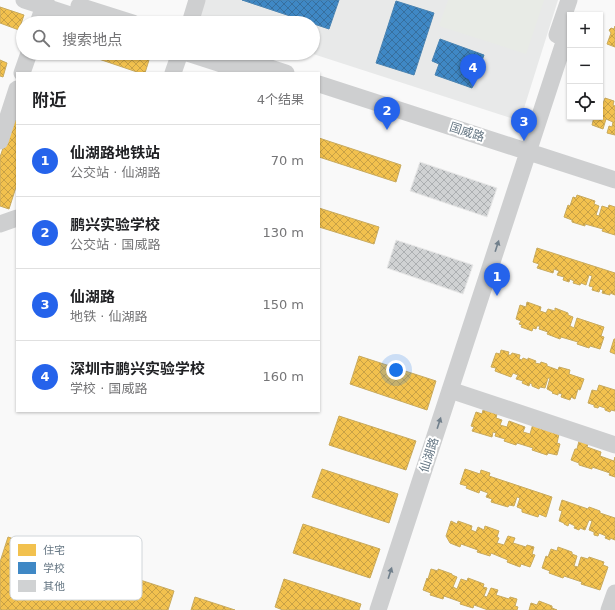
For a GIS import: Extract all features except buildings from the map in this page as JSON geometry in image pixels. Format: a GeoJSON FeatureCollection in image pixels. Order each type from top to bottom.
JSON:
{"type":"FeatureCollection","features":[{"type":"Feature","properties":{"kind":"street"},"geometry":{"type":"LineString","coordinates":[[24,0],[45,3],[78,16]]}},
{"type":"Feature","properties":{"kind":"street"},"geometry":{"type":"LineString","coordinates":[[62,0],[111,16]]}},
{"type":"Feature","properties":{"kind":"street"},"geometry":{"type":"LineString","coordinates":[[192,16],[197,0]]}},
{"type":"Feature","properties":{"kind":"street","name":"仙湖路"},"geometry":{"type":"LineString","coordinates":[[378,610],[450,390],[524,154],[569,0]]}},
{"type":"Feature","properties":{"kind":"street"},"geometry":{"type":"LineString","coordinates":[[574,12],[578,0]]}},
{"type":"Feature","properties":{"kind":"street"},"geometry":{"type":"LineString","coordinates":[[40,16],[45,3]]}},
{"type":"Feature","properties":{"kind":"street","name":"仙湖路"},"geometry":{"type":"LineString","coordinates":[[524,154],[567,32]]}},
{"type":"Feature","properties":{"kind":"street"},"geometry":{"type":"LineString","coordinates":[[22,72],[27,60]]}},
{"type":"Feature","properties":{"kind":"street"},"geometry":{"type":"LineString","coordinates":[[173,72],[178,60]]}},
{"type":"Feature","properties":{"kind":"street"},"geometry":{"type":"LineString","coordinates":[[209,60],[246,72]]}},
{"type":"Feature","properties":{"kind":"street"},"geometry":{"type":"LineString","coordinates":[[246,60],[283,72]]}},
{"type":"Feature","properties":{"kind":"street","name":"国威路"},"geometry":{"type":"LineString","coordinates":[[320,84],[524,154],[615,192]]}},
{"type":"Feature","properties":{"kind":"street"},"geometry":{"type":"LineString","coordinates":[[0,141],[16,92]]}},
{"type":"Feature","properties":{"kind":"street","name":"国威路"},"geometry":{"type":"LineString","coordinates":[[320,96],[615,180]]}},
{"type":"Feature","properties":{"kind":"street"},"geometry":{"type":"LineString","coordinates":[[0,224],[16,218]]}},
{"type":"Feature","properties":{"kind":"street"},"geometry":{"type":"LineString","coordinates":[[450,390],[615,445]]}},
{"type":"Feature","properties":{"kind":"street"},"geometry":{"type":"LineString","coordinates":[[609,610],[615,592]]}},
{"type":"Feature","properties":{"kind":"shaded area"},"geometry":{"type":"Polygon","coordinates":[[[205,0],[558,0],[520,121],[320,56],[320,16],[200,16],[205,0]]]}},
{"type":"Feature","properties":{"kind":"shaded area"},"geometry":{"type":"Polygon","coordinates":[[[448,0],[544,0],[526,54],[439,26],[448,0]]]}},
{"type":"Feature","properties":{"kind":"place","name":"深圳市鹏兴实验学校"},"geometry":{"type":"Point","coordinates":[473,87]}},
{"type":"Feature","properties":{"kind":"place","name":"鹏兴实验学校"},"geometry":{"type":"Point","coordinates":[387,130]}},
{"type":"Feature","properties":{"kind":"place","name":"仙湖路"},"geometry":{"type":"Point","coordinates":[524,141]}},
{"type":"Feature","properties":{"kind":"place","name":"仙湖路地铁站"},"geometry":{"type":"Point","coordinates":[497,296]}}]}
